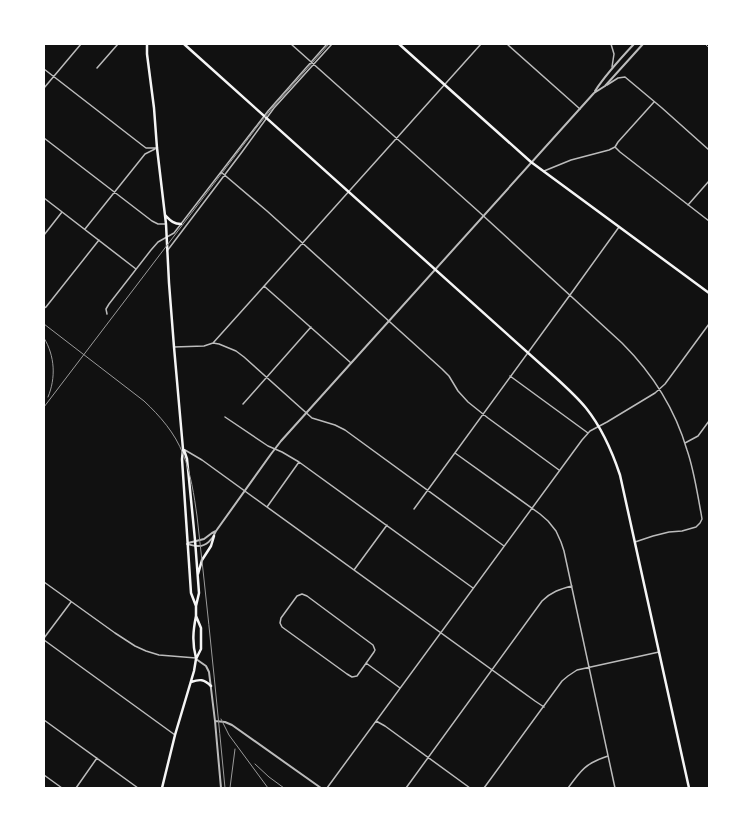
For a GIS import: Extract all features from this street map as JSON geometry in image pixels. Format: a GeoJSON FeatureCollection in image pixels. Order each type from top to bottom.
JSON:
{"type":"FeatureCollection","features":[{"type":"Feature","properties":{"kind":"main road"},"geometry":{"type":"LineString","coordinates":[[147,44],[166,224],[174,347],[183,449],[182,459],[191,593],[196,606]]}},
{"type":"Feature","properties":{"kind":"main road"},"geometry":{"type":"LineString","coordinates":[[184,44],[575,396],[599,426],[614,457],[620,475],[689,788]]}},
{"type":"Feature","properties":{"kind":"main road"},"geometry":{"type":"LineString","coordinates":[[399,44],[531,162],[709,293]]}},
{"type":"Feature","properties":{"kind":"main road"},"geometry":{"type":"LineString","coordinates":[[165,215],[172,222],[181,224]]}},
{"type":"Feature","properties":{"kind":"main road"},"geometry":{"type":"LineString","coordinates":[[183,449],[187,459],[196,546],[199,593],[193,628],[196,658]]}},
{"type":"Feature","properties":{"kind":"main road"},"geometry":{"type":"LineString","coordinates":[[198,577],[202,560],[211,546],[214,536]]}},
{"type":"Feature","properties":{"kind":"main road"},"geometry":{"type":"LineString","coordinates":[[162,788],[191,682],[196,658],[201,649],[201,628],[196,616]]}},
{"type":"Feature","properties":{"kind":"main road"},"geometry":{"type":"LineString","coordinates":[[191,682],[203,680],[211,686]]}},
{"type":"Feature","properties":{"kind":"street"},"geometry":{"type":"LineString","coordinates":[[44,88],[81,44]]}},
{"type":"Feature","properties":{"kind":"street"},"geometry":{"type":"LineString","coordinates":[[96,68],[118,44]]}},
{"type":"Feature","properties":{"kind":"street"},"geometry":{"type":"LineString","coordinates":[[291,44],[622,342],[644,366],[659,389],[679,426],[692,466],[702,519],[699,526],[692,529],[653,536],[635,542]]}},
{"type":"Feature","properties":{"kind":"street"},"geometry":{"type":"LineString","coordinates":[[107,314],[106,309],[109,304],[158,242],[174,233],[264,116],[327,44]]}},
{"type":"Feature","properties":{"kind":"street"},"geometry":{"type":"LineString","coordinates":[[167,251],[274,108],[332,44]]}},
{"type":"Feature","properties":{"kind":"street"},"geometry":{"type":"LineString","coordinates":[[213,343],[481,44]]}},
{"type":"Feature","properties":{"kind":"street"},"geometry":{"type":"LineString","coordinates":[[507,44],[580,109]]}},
{"type":"Feature","properties":{"kind":"street"},"geometry":{"type":"LineString","coordinates":[[611,44],[614,54],[612,68]]}},
{"type":"Feature","properties":{"kind":"street"},"geometry":{"type":"LineString","coordinates":[[187,544],[200,546],[208,543],[275,449],[580,109],[612,68],[634,44]]}},
{"type":"Feature","properties":{"kind":"street"},"geometry":{"type":"LineString","coordinates":[[606,86],[643,44]]}},
{"type":"Feature","properties":{"kind":"street"},"geometry":{"type":"LineString","coordinates":[[44,69],[146,148],[157,148]]}},
{"type":"Feature","properties":{"kind":"street"},"geometry":{"type":"LineString","coordinates":[[594,93],[618,78],[625,77],[709,150]]}},
{"type":"Feature","properties":{"kind":"street"},"geometry":{"type":"LineString","coordinates":[[544,172],[571,160],[615,147],[654,102]]}},
{"type":"Feature","properties":{"kind":"street"},"geometry":{"type":"LineString","coordinates":[[44,138],[152,221],[158,224],[166,224]]}},
{"type":"Feature","properties":{"kind":"street"},"geometry":{"type":"LineString","coordinates":[[615,147],[709,221]]}},
{"type":"Feature","properties":{"kind":"street"},"geometry":{"type":"LineString","coordinates":[[85,229],[144,154],[157,148]]}},
{"type":"Feature","properties":{"kind":"street"},"geometry":{"type":"LineString","coordinates":[[221,172],[446,372],[464,399],[559,470]]}},
{"type":"Feature","properties":{"kind":"street"},"geometry":{"type":"LineString","coordinates":[[688,205],[709,181]]}},
{"type":"Feature","properties":{"kind":"street"},"geometry":{"type":"LineString","coordinates":[[44,198],[136,269]]}},
{"type":"Feature","properties":{"kind":"street"},"geometry":{"type":"LineString","coordinates":[[44,234],[62,212]]}},
{"type":"Feature","properties":{"kind":"street"},"geometry":{"type":"LineString","coordinates":[[414,509],[619,227]]}},
{"type":"Feature","properties":{"kind":"street"},"geometry":{"type":"LineString","coordinates":[[44,308],[46,308],[99,240]]}},
{"type":"Feature","properties":{"kind":"street"},"geometry":{"type":"LineString","coordinates":[[264,286],[351,364]]}},
{"type":"Feature","properties":{"kind":"street"},"geometry":{"type":"LineString","coordinates":[[327,788],[582,440],[588,433],[655,393],[670,378],[709,324]]}},
{"type":"Feature","properties":{"kind":"street"},"geometry":{"type":"LineString","coordinates":[[242,404],[311,327]]}},
{"type":"Feature","properties":{"kind":"street"},"geometry":{"type":"LineString","coordinates":[[174,347],[204,346],[213,343],[236,351],[314,419],[335,425],[345,430],[504,546]]}},
{"type":"Feature","properties":{"kind":"street"},"geometry":{"type":"LineString","coordinates":[[510,376],[588,433]]}},
{"type":"Feature","properties":{"kind":"street"},"geometry":{"type":"LineString","coordinates":[[225,417],[268,446],[299,462],[473,588]]}},
{"type":"Feature","properties":{"kind":"street"},"geometry":{"type":"LineString","coordinates":[[685,442],[698,436],[709,421]]}},
{"type":"Feature","properties":{"kind":"street"},"geometry":{"type":"LineString","coordinates":[[183,449],[202,460],[544,707]]}},
{"type":"Feature","properties":{"kind":"street"},"geometry":{"type":"LineString","coordinates":[[455,453],[532,508],[548,521],[556,531],[564,551],[615,788]]}},
{"type":"Feature","properties":{"kind":"street"},"geometry":{"type":"LineString","coordinates":[[267,507],[299,462]]}},
{"type":"Feature","properties":{"kind":"street"},"geometry":{"type":"LineString","coordinates":[[354,570],[387,525]]}},
{"type":"Feature","properties":{"kind":"street"},"geometry":{"type":"LineString","coordinates":[[187,544],[195,540],[204,539],[216,531]]}},
{"type":"Feature","properties":{"kind":"street"},"geometry":{"type":"LineString","coordinates":[[44,582],[130,643],[146,651],[164,656],[196,658],[206,666],[209,672],[211,686],[221,788]]}},
{"type":"Feature","properties":{"kind":"street"},"geometry":{"type":"LineString","coordinates":[[406,788],[542,601],[556,590],[572,586]]}},
{"type":"Feature","properties":{"kind":"street"},"geometry":{"type":"LineString","coordinates":[[302,594],[307,596],[374,645],[375,650],[366,664],[357,676],[352,677],[282,627],[280,621],[281,618],[298,595],[302,594]]}},
{"type":"Feature","properties":{"kind":"street"},"geometry":{"type":"LineString","coordinates":[[71,602],[44,639],[176,735]]}},
{"type":"Feature","properties":{"kind":"street"},"geometry":{"type":"LineString","coordinates":[[484,788],[568,676],[577,670],[659,652]]}},
{"type":"Feature","properties":{"kind":"street"},"geometry":{"type":"LineString","coordinates":[[366,664],[400,688]]}},
{"type":"Feature","properties":{"kind":"street"},"geometry":{"type":"LineString","coordinates":[[44,720],[138,788]]}},
{"type":"Feature","properties":{"kind":"street"},"geometry":{"type":"LineString","coordinates":[[215,721],[225,722],[232,725],[321,788]]}},
{"type":"Feature","properties":{"kind":"street"},"geometry":{"type":"LineString","coordinates":[[376,721],[470,788]]}},
{"type":"Feature","properties":{"kind":"street"},"geometry":{"type":"LineString","coordinates":[[568,788],[581,770],[589,764],[608,756]]}},
{"type":"Feature","properties":{"kind":"street"},"geometry":{"type":"LineString","coordinates":[[76,788],[97,758]]}},
{"type":"Feature","properties":{"kind":"street"},"geometry":{"type":"LineString","coordinates":[[44,775],[62,788]]}},
{"type":"Feature","properties":{"kind":"railway"},"geometry":{"type":"LineString","coordinates":[[44,407],[257,127],[329,44]]}},
{"type":"Feature","properties":{"kind":"railway"},"geometry":{"type":"LineString","coordinates":[[705,44],[709,48]]}},
{"type":"Feature","properties":{"kind":"railway"},"geometry":{"type":"LineString","coordinates":[[44,324],[144,401],[166,425],[180,446],[190,477],[197,516],[225,788]]}},
{"type":"Feature","properties":{"kind":"railway"},"geometry":{"type":"LineString","coordinates":[[44,338],[48,345],[53,367],[51,390],[48,397]]}},
{"type":"Feature","properties":{"kind":"railway"},"geometry":{"type":"LineString","coordinates":[[221,719],[229,735],[268,788]]}},
{"type":"Feature","properties":{"kind":"railway"},"geometry":{"type":"LineString","coordinates":[[230,788],[235,749]]}},
{"type":"Feature","properties":{"kind":"railway"},"geometry":{"type":"LineString","coordinates":[[255,764],[284,788]]}}]}
